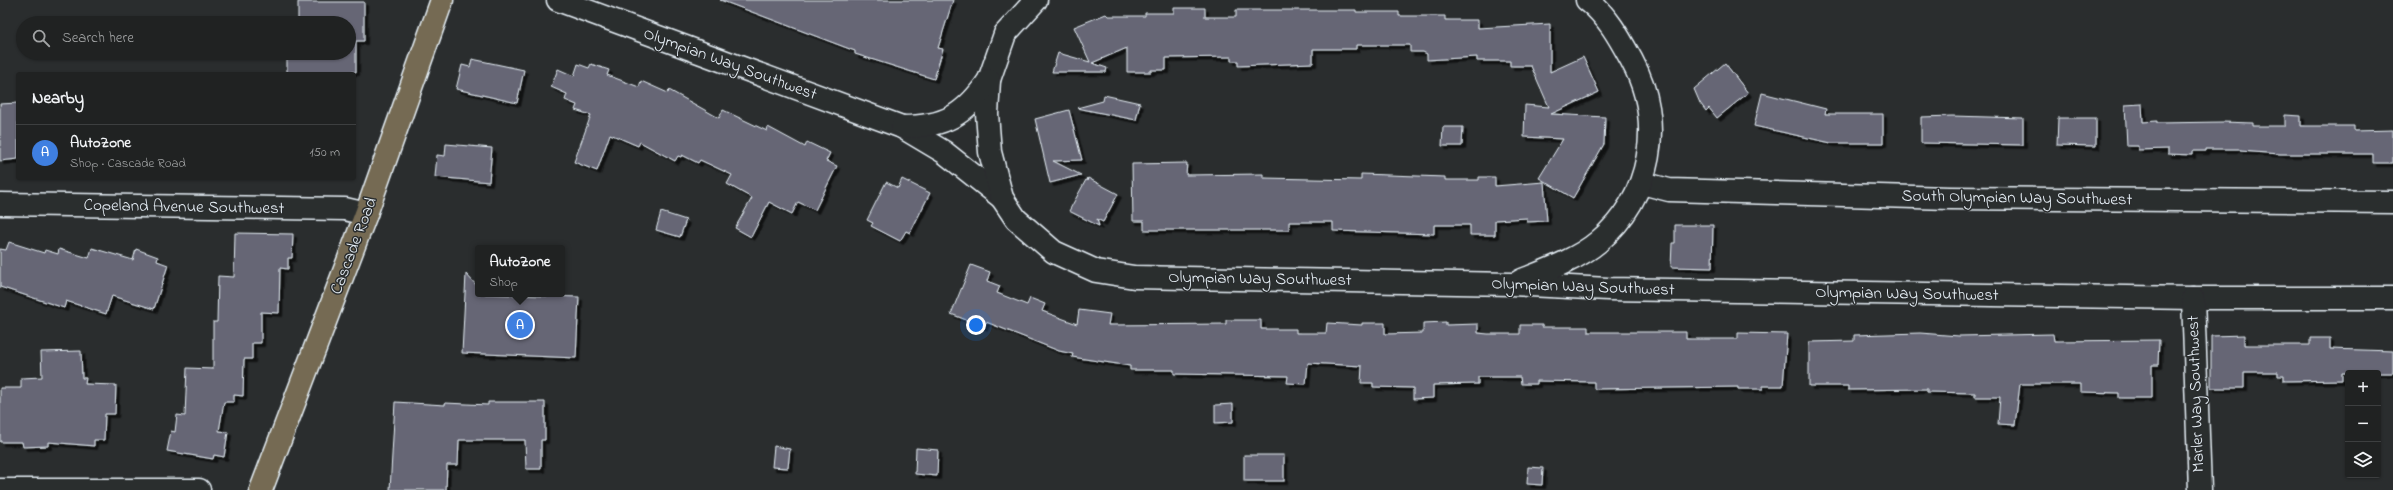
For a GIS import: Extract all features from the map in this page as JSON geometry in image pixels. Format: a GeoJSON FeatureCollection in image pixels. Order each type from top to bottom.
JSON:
{"type":"FeatureCollection","features":[{"type":"Feature","properties":{"kind":"main road","name":"Cascade Road"},"geometry":{"type":"LineString","coordinates":[[260,490],[366,214],[442,0]]}},
{"type":"Feature","properties":{"kind":"street","name":"Olympian Way Southwest"},"geometry":{"type":"LineString","coordinates":[[558,0],[902,127],[944,152],[1002,198],[1016,219],[1054,252],[1096,271],[1134,277],[1512,284],[1616,289],[2193,298],[2393,298]]}},
{"type":"Feature","properties":{"kind":"street"},"geometry":{"type":"LineString","coordinates":[[989,80],[1005,34],[1036,0]]}},
{"type":"Feature","properties":{"kind":"street"},"geometry":{"type":"LineString","coordinates":[[1512,284],[1552,268],[1598,242],[1625,214],[1642,183],[1651,147],[1648,102],[1640,76],[1616,32],[1595,6],[1587,0]]}},
{"type":"Feature","properties":{"kind":"street","name":"Olympian Way Southwest"},"geometry":{"type":"LineString","coordinates":[[902,127],[931,125],[962,113],[975,101],[989,80]]}},
{"type":"Feature","properties":{"kind":"street","name":"Olympian Way Southwest"},"geometry":{"type":"LineString","coordinates":[[989,80],[987,114],[990,152],[1002,198]]}},
{"type":"Feature","properties":{"kind":"street","name":"South Olympian Way Southwest"},"geometry":{"type":"LineString","coordinates":[[1642,183],[1669,190],[1950,198],[2393,202]]}},
{"type":"Feature","properties":{"kind":"street","name":"Copeland Avenue Southwest"},"geometry":{"type":"LineString","coordinates":[[0,204],[346,208],[366,214]]}},
{"type":"Feature","properties":{"kind":"street","name":"Marler Way Southwest"},"geometry":{"type":"LineString","coordinates":[[2193,298],[2200,490]]}},
{"type":"Feature","properties":{"kind":"street"},"geometry":{"type":"LineString","coordinates":[[0,490],[199,490]]}},
{"type":"Feature","properties":{"kind":"building"},"geometry":{"type":"Polygon","coordinates":[[[720,0],[953,0],[938,48],[943,49],[934,79],[855,54],[855,51],[720,0]]]}},
{"type":"Feature","properties":{"kind":"building"},"geometry":{"type":"Polygon","coordinates":[[[298,2],[364,2],[364,41],[356,41],[356,16],[298,16],[298,2]]]}},
{"type":"Feature","properties":{"kind":"building"},"geometry":{"type":"Polygon","coordinates":[[[1174,8],[1205,8],[1205,17],[1236,17],[1236,10],[1356,10],[1356,12],[1399,12],[1399,16],[1445,16],[1445,20],[1478,20],[1478,28],[1550,24],[1550,72],[1583,57],[1599,92],[1551,114],[1605,117],[1604,144],[1573,198],[1539,178],[1563,139],[1524,137],[1525,105],[1549,107],[1531,66],[1510,66],[1510,61],[1477,61],[1477,57],[1427,60],[1427,54],[1423,52],[1410,52],[1410,45],[1356,45],[1356,49],[1313,49],[1313,63],[1238,66],[1238,61],[1231,61],[1231,57],[1166,58],[1166,70],[1151,70],[1151,72],[1127,72],[1127,48],[1092,63],[1107,68],[1106,72],[1052,72],[1058,53],[1090,62],[1074,27],[1106,14],[1108,16],[1145,16],[1145,13],[1174,13],[1174,8]]]}},
{"type":"Feature","properties":{"kind":"building"},"geometry":{"type":"Polygon","coordinates":[[[472,59],[524,70],[517,103],[456,89],[462,65],[470,67],[472,59]]]}},
{"type":"Feature","properties":{"kind":"building"},"geometry":{"type":"Polygon","coordinates":[[[287,60],[356,60],[356,72],[287,72],[287,60]]]}},
{"type":"Feature","properties":{"kind":"building"},"geometry":{"type":"Polygon","coordinates":[[[1725,63],[1748,93],[1717,118],[1709,108],[1706,111],[1700,103],[1694,89],[1725,63]]]}},
{"type":"Feature","properties":{"kind":"building"},"geometry":{"type":"Polygon","coordinates":[[[578,64],[589,68],[591,64],[609,70],[607,75],[639,87],[641,81],[668,93],[669,90],[719,118],[723,110],[767,131],[768,127],[805,147],[807,142],[830,153],[826,161],[837,166],[815,210],[798,202],[792,214],[769,202],[751,237],[735,228],[752,198],[727,184],[732,175],[700,160],[698,163],[682,155],[681,157],[678,156],[675,161],[640,142],[638,146],[610,134],[597,171],[574,162],[591,115],[575,110],[577,105],[565,100],[567,94],[551,87],[558,69],[574,76],[578,64]]]}},
{"type":"Feature","properties":{"kind":"building"},"geometry":{"type":"Polygon","coordinates":[[[1762,93],[1826,109],[1825,114],[1883,114],[1883,143],[1831,143],[1754,126],[1762,93]]]}},
{"type":"Feature","properties":{"kind":"building"},"geometry":{"type":"Polygon","coordinates":[[[1104,95],[1140,103],[1136,120],[1077,108],[1103,101],[1104,95]]]}},
{"type":"Feature","properties":{"kind":"building"},"geometry":{"type":"Polygon","coordinates":[[[16,103],[16,159],[0,161],[0,104],[16,103]]]}},
{"type":"Feature","properties":{"kind":"building"},"geometry":{"type":"Polygon","coordinates":[[[2142,104],[2143,122],[2223,122],[2253,123],[2253,126],[2285,126],[2285,115],[2301,116],[2301,126],[2354,126],[2354,131],[2393,130],[2393,163],[2373,163],[2373,154],[2280,154],[2240,151],[2240,149],[2205,149],[2205,151],[2192,151],[2192,155],[2168,154],[2168,149],[2138,150],[2138,146],[2127,146],[2125,105],[2142,104]]]}},
{"type":"Feature","properties":{"kind":"building"},"geometry":{"type":"Polygon","coordinates":[[[1069,110],[1082,160],[1053,161],[1081,175],[1050,183],[1035,119],[1069,110]]]}},
{"type":"Feature","properties":{"kind":"building"},"geometry":{"type":"Polygon","coordinates":[[[1952,116],[2023,118],[2023,145],[1921,143],[1921,117],[1952,116]]]}},
{"type":"Feature","properties":{"kind":"building"},"geometry":{"type":"Polygon","coordinates":[[[2058,118],[2096,118],[2096,146],[2057,145],[2058,118]]]}},
{"type":"Feature","properties":{"kind":"building"},"geometry":{"type":"Polygon","coordinates":[[[1443,127],[1463,127],[1462,146],[1442,146],[1443,127]]]}},
{"type":"Feature","properties":{"kind":"building"},"geometry":{"type":"Polygon","coordinates":[[[446,144],[492,148],[489,182],[435,177],[437,155],[445,156],[446,144]]]}},
{"type":"Feature","properties":{"kind":"building"},"geometry":{"type":"Polygon","coordinates":[[[1187,163],[1186,175],[1263,174],[1263,178],[1361,180],[1361,174],[1445,177],[1445,180],[1479,180],[1479,177],[1495,177],[1495,186],[1544,182],[1547,221],[1527,222],[1527,218],[1495,220],[1495,235],[1470,235],[1470,225],[1434,225],[1434,234],[1333,231],[1333,222],[1289,222],[1289,230],[1144,230],[1144,221],[1133,221],[1132,164],[1187,163]]]}},
{"type":"Feature","properties":{"kind":"building"},"geometry":{"type":"Polygon","coordinates":[[[1087,178],[1087,181],[1088,178],[1118,194],[1103,222],[1097,219],[1099,226],[1069,211],[1087,178]]]}},
{"type":"Feature","properties":{"kind":"building"},"geometry":{"type":"Polygon","coordinates":[[[902,179],[930,193],[910,233],[906,231],[900,241],[871,226],[873,223],[867,220],[886,182],[898,188],[902,179]]]}},
{"type":"Feature","properties":{"kind":"building"},"geometry":{"type":"Polygon","coordinates":[[[661,212],[686,220],[680,237],[656,230],[661,212]]]}},
{"type":"Feature","properties":{"kind":"building"},"geometry":{"type":"Polygon","coordinates":[[[1675,225],[1713,225],[1712,268],[1671,267],[1672,243],[1675,243],[1675,225]]]}},
{"type":"Feature","properties":{"kind":"building"},"geometry":{"type":"Polygon","coordinates":[[[235,233],[293,234],[292,258],[288,258],[288,269],[280,268],[279,313],[261,312],[261,343],[252,343],[252,359],[244,359],[243,396],[234,395],[234,402],[224,402],[219,431],[228,432],[224,457],[214,455],[213,459],[167,451],[171,431],[175,432],[177,415],[185,416],[187,368],[213,369],[213,322],[217,322],[218,276],[234,277],[235,233]]]}},
{"type":"Feature","properties":{"kind":"building"},"geometry":{"type":"Polygon","coordinates":[[[9,242],[44,253],[45,250],[58,254],[59,249],[89,258],[92,248],[133,260],[136,249],[158,257],[157,261],[168,265],[154,309],[112,296],[106,314],[66,301],[64,308],[0,287],[0,249],[6,250],[9,242]]]}},
{"type":"Feature","properties":{"kind":"building"},"geometry":{"type":"Polygon","coordinates":[[[971,265],[990,272],[987,281],[1000,286],[997,293],[1027,305],[1030,298],[1045,304],[1042,311],[1077,324],[1079,310],[1110,314],[1108,325],[1226,324],[1226,320],[1261,320],[1261,329],[1296,329],[1296,333],[1326,333],[1327,323],[1362,325],[1362,323],[1385,323],[1385,334],[1423,333],[1423,323],[1446,322],[1446,325],[1478,324],[1478,333],[1488,334],[1520,334],[1520,325],[1542,325],[1542,327],[1588,327],[1588,332],[1686,332],[1686,339],[1738,339],[1738,333],[1787,334],[1783,386],[1763,386],[1763,389],[1738,389],[1738,387],[1594,389],[1594,382],[1537,381],[1537,384],[1521,384],[1520,377],[1478,377],[1478,384],[1433,385],[1433,398],[1413,399],[1413,388],[1373,387],[1373,383],[1361,383],[1362,366],[1308,363],[1306,384],[1287,383],[1288,376],[1174,374],[1174,370],[1130,370],[1130,366],[1072,357],[1073,354],[1059,351],[986,322],[984,327],[951,314],[971,265]]]}},
{"type":"Feature","properties":{"kind":"building"},"geometry":{"type":"Polygon","coordinates":[[[466,274],[475,284],[475,297],[579,297],[576,358],[462,353],[466,274]]]}},
{"type":"Feature","properties":{"kind":"building"},"geometry":{"type":"Polygon","coordinates":[[[1920,333],[1959,336],[2053,334],[2054,341],[2159,340],[2158,365],[2152,365],[2152,398],[2119,398],[2119,393],[2080,392],[2080,384],[2020,384],[2015,425],[1998,424],[2000,397],[1975,397],[1975,393],[1927,392],[1927,389],[1848,390],[1848,386],[1809,386],[1809,342],[1854,341],[1854,335],[1920,333]]]}},
{"type":"Feature","properties":{"kind":"building"},"geometry":{"type":"Polygon","coordinates":[[[2244,335],[2244,345],[2310,345],[2310,338],[2330,338],[2330,349],[2393,351],[2393,373],[2381,373],[2381,370],[2345,370],[2345,373],[2342,373],[2342,380],[2284,381],[2284,376],[2278,376],[2278,372],[2244,372],[2244,388],[2211,388],[2211,336],[2244,335]]]}},
{"type":"Feature","properties":{"kind":"building"},"geometry":{"type":"Polygon","coordinates":[[[81,351],[82,378],[86,378],[85,384],[116,385],[115,414],[105,414],[104,440],[94,440],[94,446],[48,442],[48,446],[23,447],[22,442],[0,442],[0,388],[21,388],[21,378],[42,377],[41,352],[81,351]]]}},
{"type":"Feature","properties":{"kind":"building"},"geometry":{"type":"Polygon","coordinates":[[[395,402],[445,405],[445,403],[488,405],[488,402],[545,402],[545,440],[541,440],[541,469],[526,469],[525,440],[459,440],[458,465],[447,465],[446,490],[390,490],[395,402]]]}},
{"type":"Feature","properties":{"kind":"building"},"geometry":{"type":"Polygon","coordinates":[[[1233,404],[1233,422],[1215,423],[1215,405],[1233,404]]]}},
{"type":"Feature","properties":{"kind":"building"},"geometry":{"type":"Polygon","coordinates":[[[774,446],[790,449],[788,468],[772,467],[774,446]]]}},
{"type":"Feature","properties":{"kind":"building"},"geometry":{"type":"Polygon","coordinates":[[[916,448],[938,450],[937,476],[915,474],[916,448]]]}},
{"type":"Feature","properties":{"kind":"building"},"geometry":{"type":"Polygon","coordinates":[[[1244,455],[1284,455],[1284,481],[1244,481],[1244,455]]]}},
{"type":"Feature","properties":{"kind":"building"},"geometry":{"type":"Polygon","coordinates":[[[1528,467],[1543,468],[1542,485],[1527,484],[1528,467]]]}},
{"type":"Feature","properties":{"kind":"place","name":"AutoZone"},"geometry":{"type":"Point","coordinates":[520,325]}}]}
